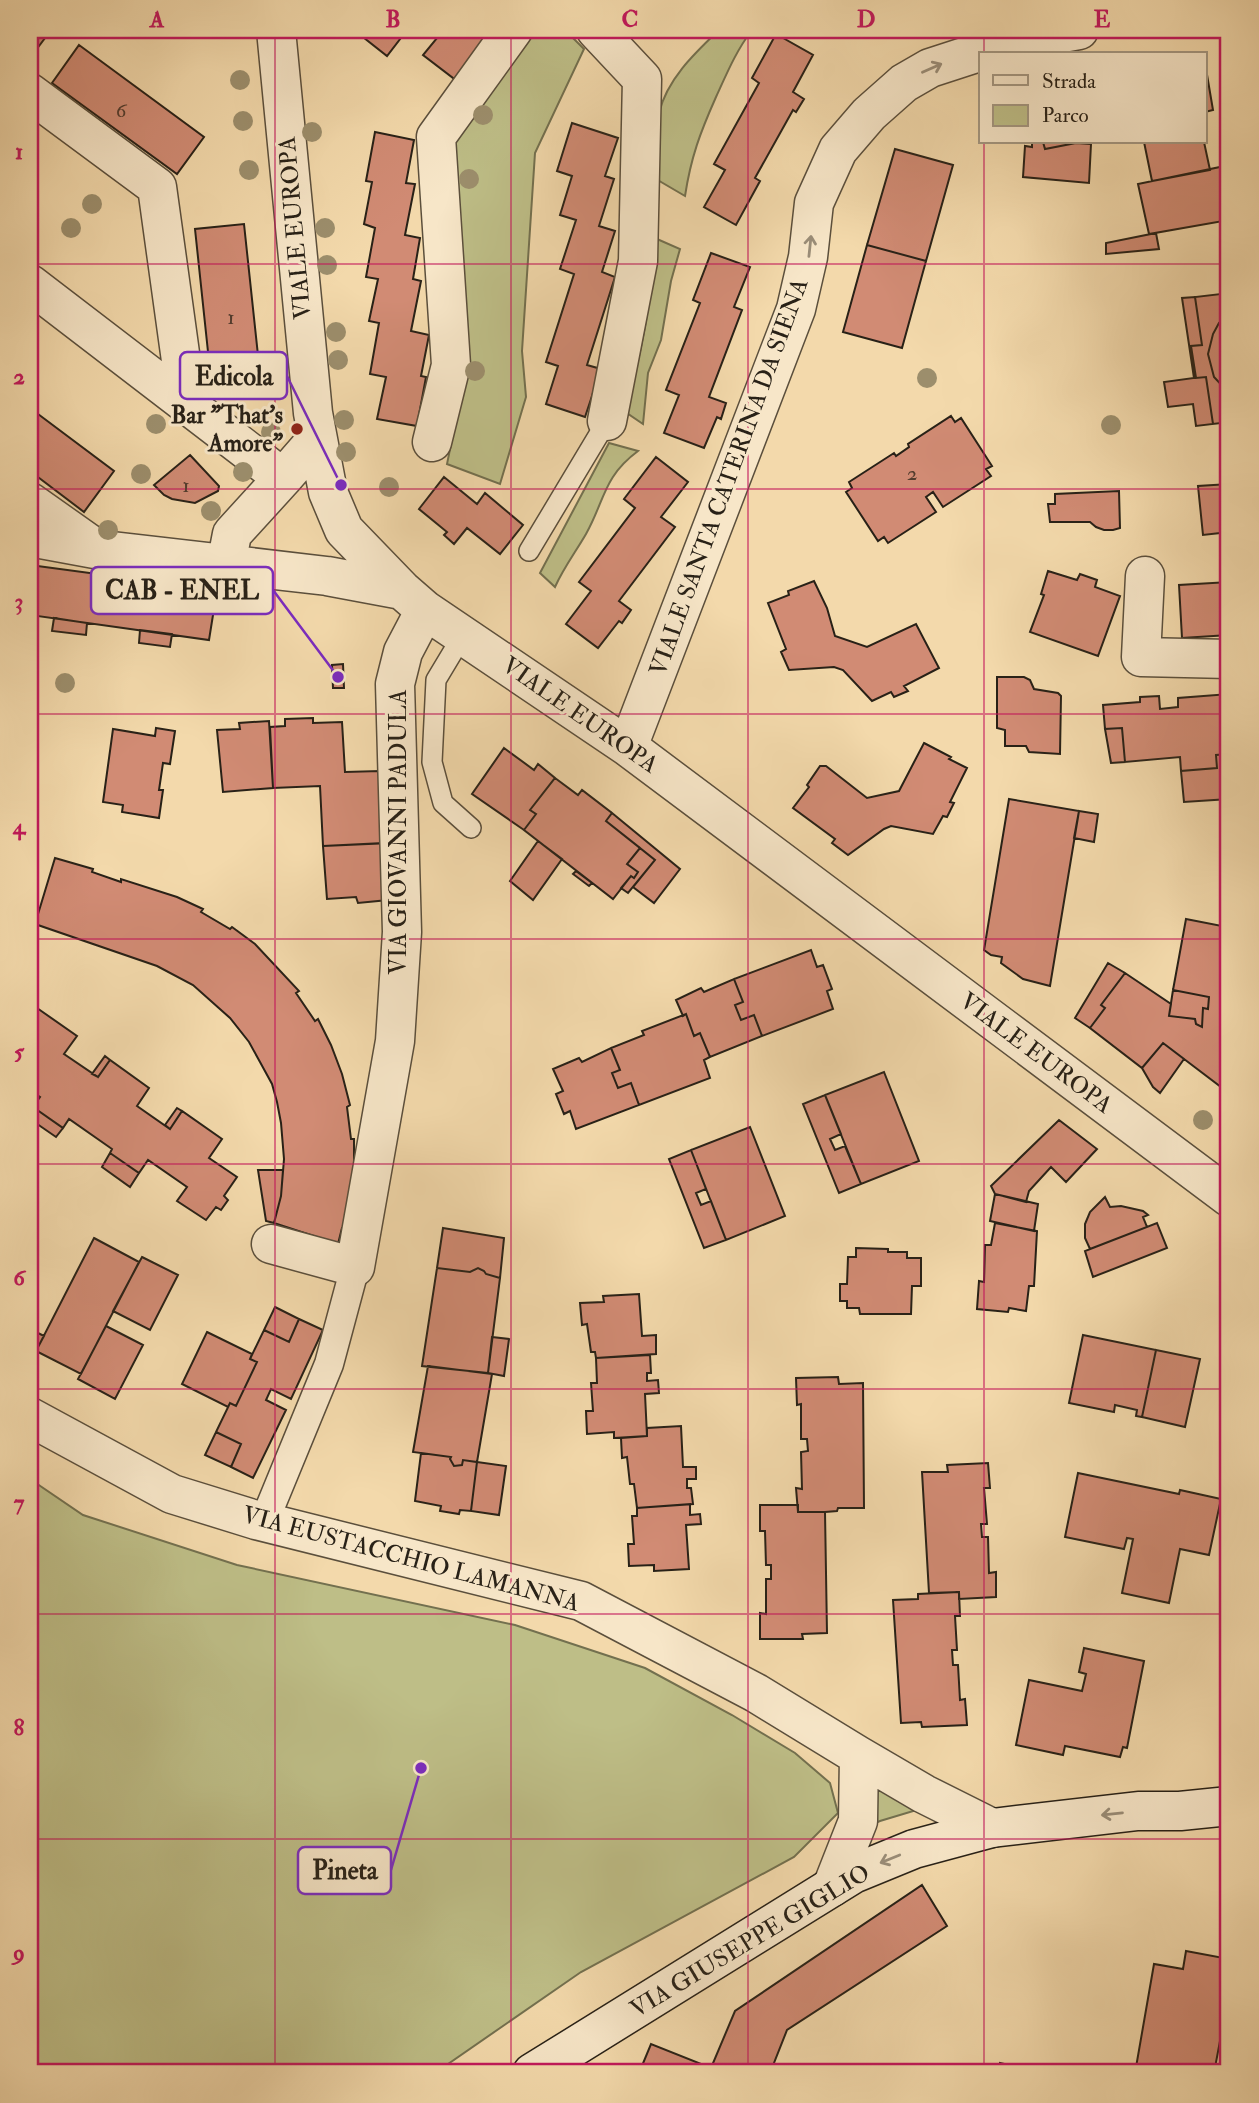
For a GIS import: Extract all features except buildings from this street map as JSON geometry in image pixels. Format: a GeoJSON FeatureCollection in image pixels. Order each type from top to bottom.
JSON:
{"type":"FeatureCollection","features":[{"type":"Feature","properties":{"kind":"street","name":"VIALE EUROPA"},"geometry":{"type":"LineString","coordinates":[[275,30],[317,439],[328,492],[344,530],[414,600],[628,747],[1229,1197]]}},
{"type":"Feature","properties":{"kind":"street"},"geometry":{"type":"LineString","coordinates":[[432,442],[451,365],[436,136],[513,30]]}},
{"type":"Feature","properties":{"kind":"street"},"geometry":{"type":"LineString","coordinates":[[596,30],[642,79],[638,261],[607,421]]}},
{"type":"Feature","properties":{"kind":"street","name":"VIALE SANTA CATERINA DA SIENA"},"geometry":{"type":"LineString","coordinates":[[979,52],[1007,43],[1079,30]]}},
{"type":"Feature","properties":{"kind":"street","name":"VIALE SANTA CATERINA DA SIENA"},"geometry":{"type":"LineString","coordinates":[[628,747],[796,309],[808,257],[814,203],[838,150],[869,114],[904,83],[930,68],[979,52]]}},
{"type":"Feature","properties":{"kind":"street"},"geometry":{"type":"LineString","coordinates":[[30,93],[157,187],[187,404]]}},
{"type":"Feature","properties":{"kind":"street"},"geometry":{"type":"LineString","coordinates":[[30,284],[283,478]]}},
{"type":"Feature","properties":{"kind":"street"},"geometry":{"type":"LineString","coordinates":[[226,565],[232,534],[317,439]]}},
{"type":"Feature","properties":{"kind":"street"},"geometry":{"type":"LineString","coordinates":[[30,502],[95,549]]}},
{"type":"Feature","properties":{"kind":"street"},"geometry":{"type":"LineString","coordinates":[[30,537],[95,549],[327,576],[414,600]]}},
{"type":"Feature","properties":{"kind":"street"},"geometry":{"type":"LineString","coordinates":[[1145,576],[1140,657],[1229,659]]}},
{"type":"Feature","properties":{"kind":"street","name":"VIA GIOVANNI PADULA"},"geometry":{"type":"LineString","coordinates":[[264,1522],[329,1364],[355,1267],[395,1041],[402,932],[395,684],[414,600]]}},
{"type":"Feature","properties":{"kind":"street"},"geometry":{"type":"LineString","coordinates":[[271,1244],[355,1267]]}},
{"type":"Feature","properties":{"kind":"street","name":"VIA EUSTACCHIO LAMANNA"},"geometry":{"type":"LineString","coordinates":[[30,1417],[172,1494],[264,1522],[581,1601],[756,1693],[924,1794],[992,1828]]}},
{"type":"Feature","properties":{"kind":"street"},"geometry":{"type":"LineString","coordinates":[[832,1887],[858,1821],[859,1756]]}},
{"type":"Feature","properties":{"kind":"street"},"geometry":{"type":"LineString","coordinates":[[1180,1811],[1229,1806]]}},
{"type":"Feature","properties":{"kind":"street","name":"VIA GIUSEPPE GIGLIO"},"geometry":{"type":"LineString","coordinates":[[532,2073],[853,1874],[914,1849],[992,1828],[1138,1811],[1180,1811]]}},
{"type":"Feature","properties":{"kind":"street"},"geometry":{"type":"LineString","coordinates":[[1180,1811],[1221,1822],[1229,1827]]}},
{"type":"Feature","properties":{"kind":"street","name":"VIA GIUSEPPE GIGLIO"},"geometry":{"type":"LineString","coordinates":[[584,2073],[609,2025]]}},
{"type":"Feature","properties":{"kind":"lane"},"geometry":{"type":"LineString","coordinates":[[529,551],[607,421]]}},
{"type":"Feature","properties":{"kind":"lane"},"geometry":{"type":"LineString","coordinates":[[463,635],[436,680],[432,762],[443,803],[471,828]]}},
{"type":"Feature","properties":{"kind":"green space"},"geometry":{"type":"Polygon","coordinates":[[[532,30],[565,30],[584,49],[535,153],[522,351],[526,397],[500,484],[447,464],[463,385],[452,148],[480,95],[532,30]]]}},
{"type":"Feature","properties":{"kind":"green space"},"geometry":{"type":"Polygon","coordinates":[[[719,30],[752,30],[732,62],[705,122],[693,157],[685,196],[656,179],[659,113],[675,78],[719,30]]]}},
{"type":"Feature","properties":{"kind":"green space"},"geometry":{"type":"Polygon","coordinates":[[[657,239],[680,249],[671,281],[661,340],[648,373],[643,424],[624,411],[641,348],[657,239]]]}},
{"type":"Feature","properties":{"kind":"green space"},"geometry":{"type":"Polygon","coordinates":[[[609,443],[638,451],[611,480],[586,534],[555,587],[540,573],[609,443]]]}},
{"type":"Feature","properties":{"kind":"green space"},"geometry":{"type":"Polygon","coordinates":[[[30,1479],[83,1515],[237,1565],[515,1625],[645,1668],[795,1753],[830,1783],[838,1813],[794,1857],[581,1972],[435,2073],[30,2073],[30,1479]]]}},
{"type":"Feature","properties":{"kind":"green space"},"geometry":{"type":"Polygon","coordinates":[[[873,1783],[920,1809],[866,1827],[873,1783]]]}},
{"type":"Feature","properties":{"kind":"place","name":"Bar \"That's Amore\""},"geometry":{"type":"Point","coordinates":[297,429]}},
{"type":"Feature","properties":{"kind":"place","name":"Edicola"},"geometry":{"type":"Point","coordinates":[341,485]}},
{"type":"Feature","properties":{"kind":"place","name":"CAB - ENEL"},"geometry":{"type":"Point","coordinates":[338,677]}},
{"type":"Feature","properties":{"kind":"place","name":"Pineta"},"geometry":{"type":"Point","coordinates":[421,1768]}}]}
